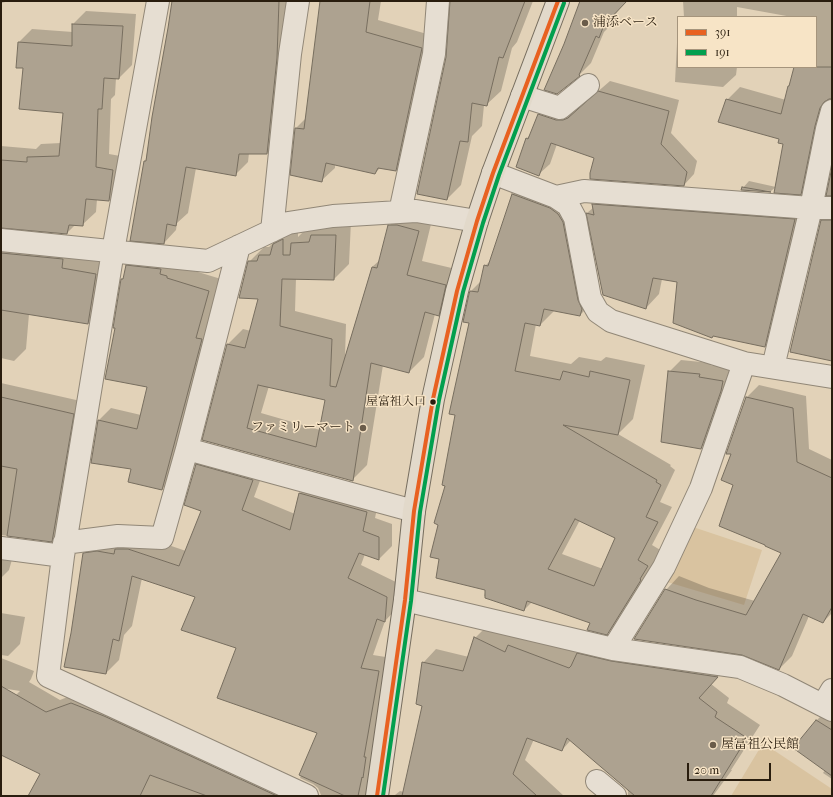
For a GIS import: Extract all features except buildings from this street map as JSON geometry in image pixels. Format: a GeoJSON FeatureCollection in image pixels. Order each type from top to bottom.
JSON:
{"type":"FeatureCollection","features":[{"type":"Feature","properties":{"kind":"main road"},"geometry":{"type":"LineString","coordinates":[[377,796],[405,600],[414,511],[433,399],[457,291],[477,221],[493,173],[558,1]]}},
{"type":"Feature","properties":{"kind":"street"},"geometry":{"type":"LineString","coordinates":[[158,1],[113,251],[63,549],[48,676],[303,795]]}},
{"type":"Feature","properties":{"kind":"street"},"geometry":{"type":"LineString","coordinates":[[272,231],[290,54],[298,1]]}},
{"type":"Feature","properties":{"kind":"street"},"geometry":{"type":"LineString","coordinates":[[400,212],[434,54],[438,1]]}},
{"type":"Feature","properties":{"kind":"street"},"geometry":{"type":"LineString","coordinates":[[522,96],[560,108],[588,85]]}},
{"type":"Feature","properties":{"kind":"street"},"geometry":{"type":"LineString","coordinates":[[773,367],[811,208],[832,111]]}},
{"type":"Feature","properties":{"kind":"street"},"geometry":{"type":"LineString","coordinates":[[493,173],[556,197],[568,205],[575,218],[590,298],[598,312],[611,321],[744,363],[832,377]]}},
{"type":"Feature","properties":{"kind":"street"},"geometry":{"type":"LineString","coordinates":[[556,197],[584,191],[811,208],[832,208]]}},
{"type":"Feature","properties":{"kind":"street"},"geometry":{"type":"LineString","coordinates":[[1,240],[208,261],[288,223],[333,216],[416,211],[477,221]]}},
{"type":"Feature","properties":{"kind":"street"},"geometry":{"type":"LineString","coordinates":[[1,548],[63,549],[118,536],[162,538],[187,449],[239,246]]}},
{"type":"Feature","properties":{"kind":"street"},"geometry":{"type":"LineString","coordinates":[[613,649],[664,567],[701,488],[744,363]]}},
{"type":"Feature","properties":{"kind":"street"},"geometry":{"type":"LineString","coordinates":[[187,449],[414,511]]}},
{"type":"Feature","properties":{"kind":"street"},"geometry":{"type":"LineString","coordinates":[[405,600],[613,649],[740,667],[829,702]]}},
{"type":"Feature","properties":{"kind":"street"},"geometry":{"type":"LineString","coordinates":[[597,781],[615,796]]}},
{"type":"Feature","properties":{"kind":"shaded area"},"geometry":{"type":"Polygon","coordinates":[[[690,526],[762,550],[744,605],[664,581],[690,526]]]}},
{"type":"Feature","properties":{"kind":"shaded area"},"geometry":{"type":"Polygon","coordinates":[[[763,743],[832,789],[832,796],[731,796],[763,743]]]}},
{"type":"Feature","properties":{"kind":"transit line","name":"391"},"geometry":{"type":"LineString","coordinates":[[377,796],[405,600],[414,511],[433,399],[457,291],[477,221],[493,173],[558,1]]}},
{"type":"Feature","properties":{"kind":"transit line","name":"191"},"geometry":{"type":"LineString","coordinates":[[383,796],[411,601],[420,512],[439,400],[463,292],[499,175],[564,3]]}},
{"type":"Feature","properties":{"kind":"place","name":"浦添ベース"},"geometry":{"type":"Point","coordinates":[585,23]}},
{"type":"Feature","properties":{"kind":"place","name":"屋富祖入口"},"geometry":{"type":"Point","coordinates":[433,402]}},
{"type":"Feature","properties":{"kind":"place","name":"ファミリーマート"},"geometry":{"type":"Point","coordinates":[363,428]}},
{"type":"Feature","properties":{"kind":"place","name":"屋冨祖公民館"},"geometry":{"type":"Point","coordinates":[713,745]}}]}
